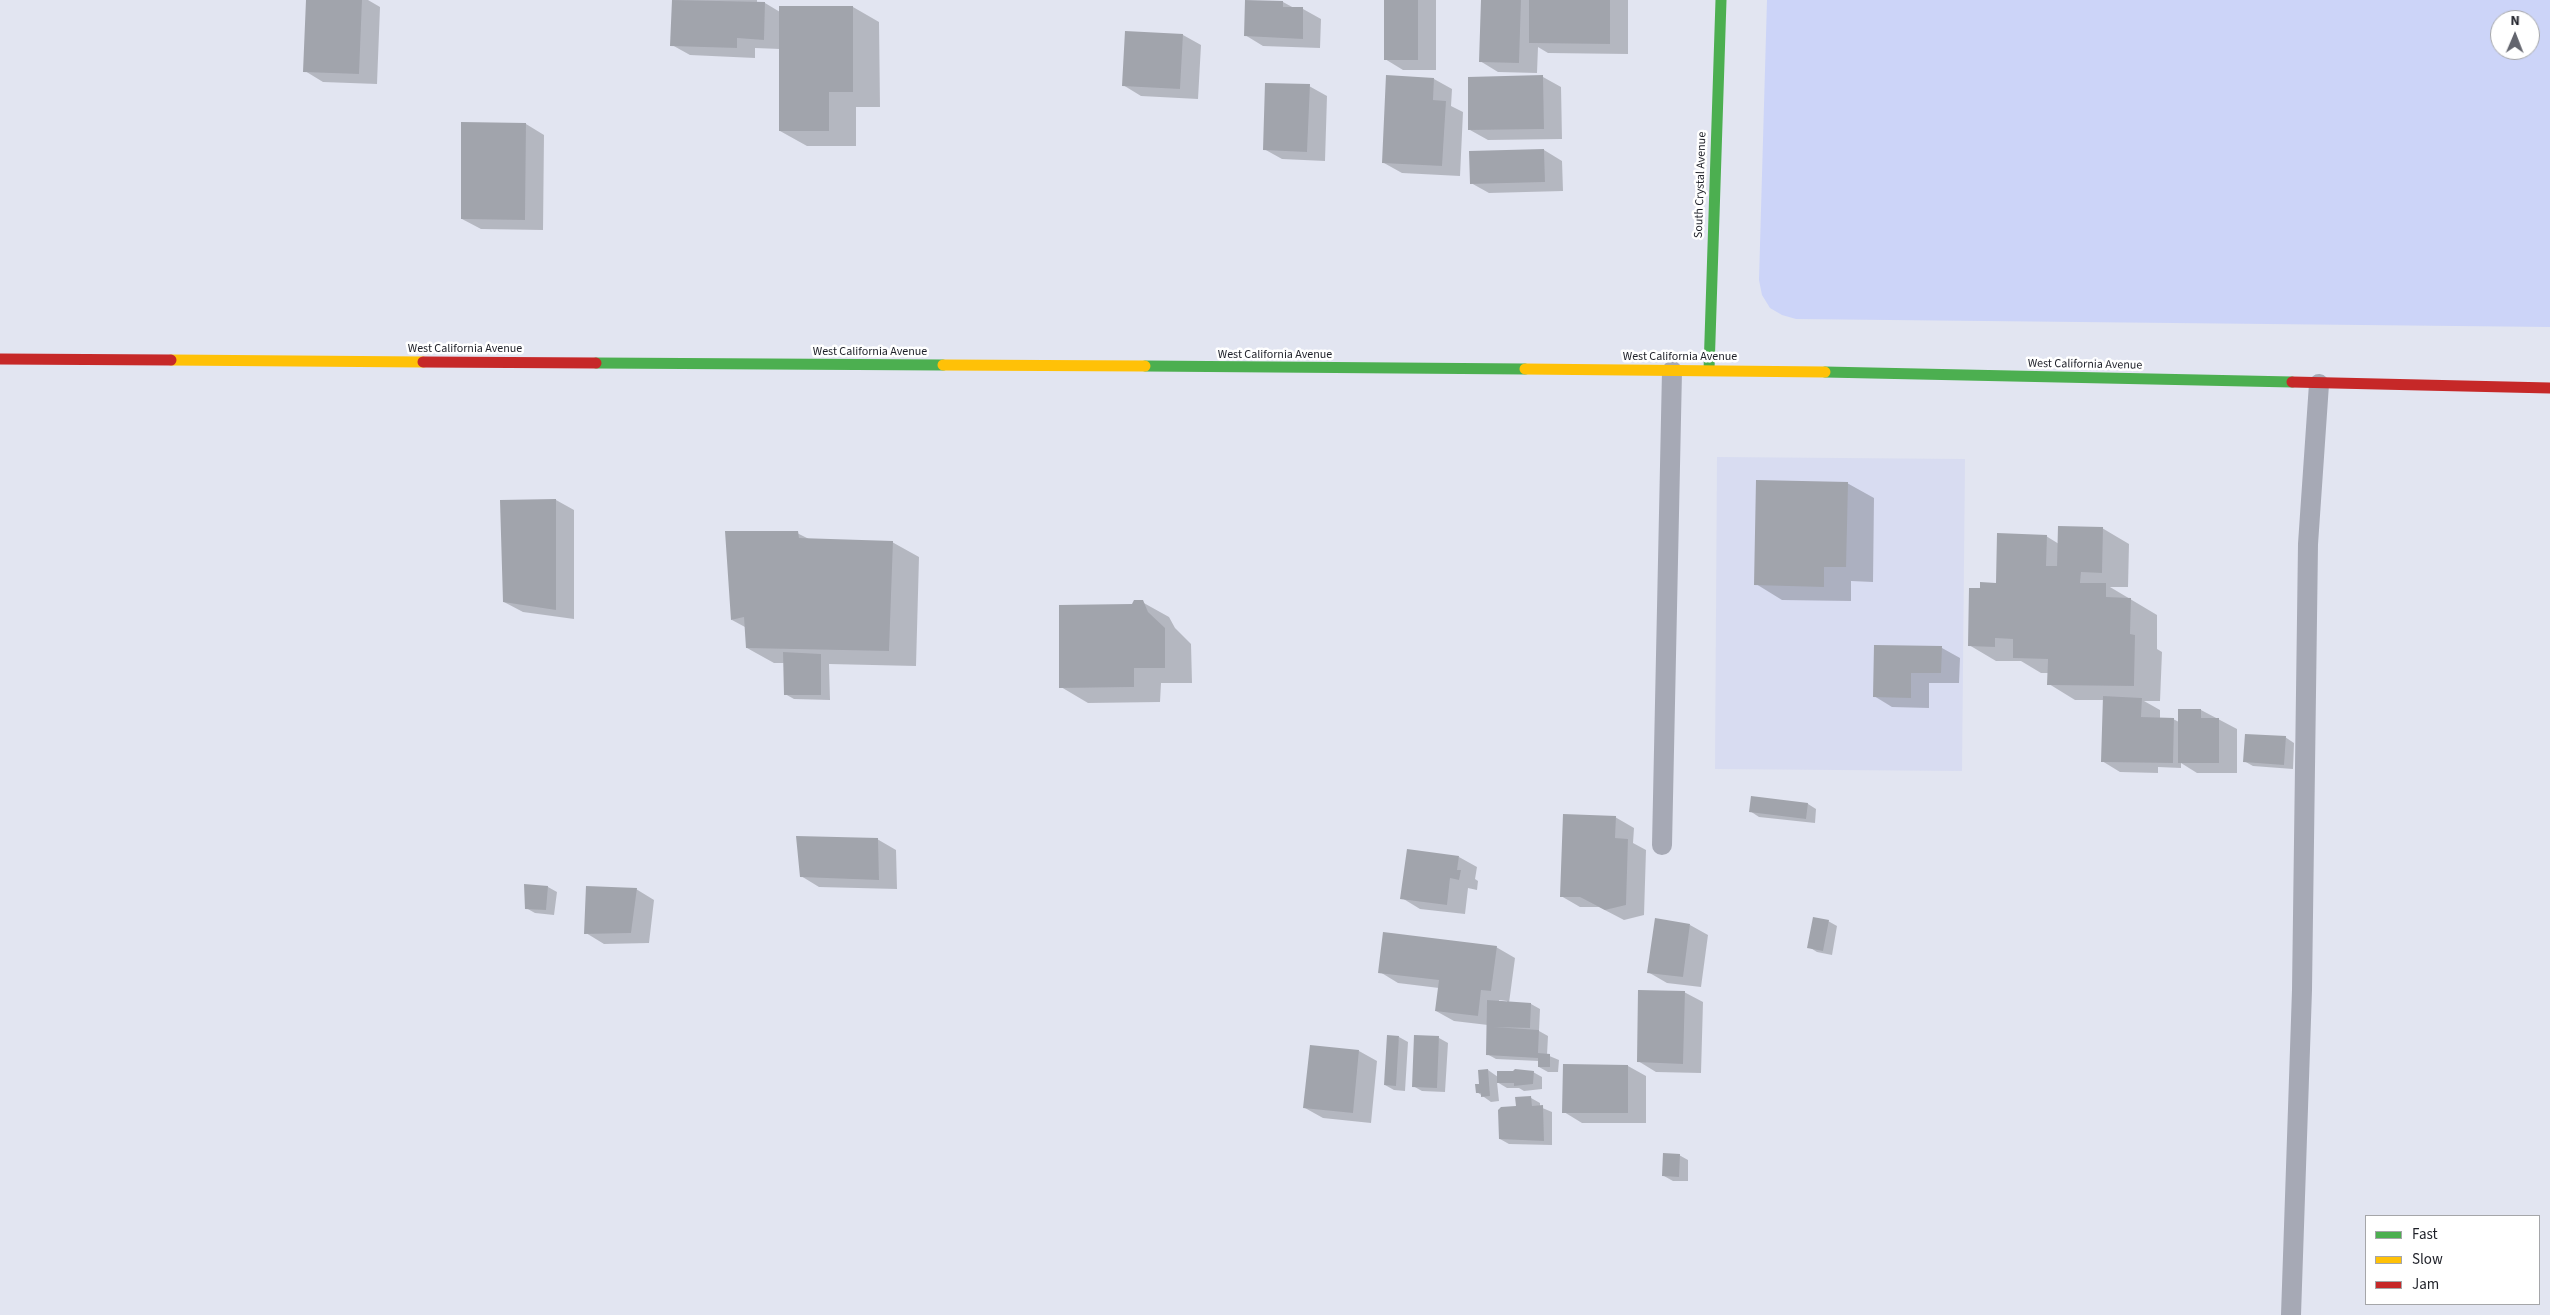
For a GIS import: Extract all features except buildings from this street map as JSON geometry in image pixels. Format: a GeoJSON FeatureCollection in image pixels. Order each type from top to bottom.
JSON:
{"type":"FeatureCollection","features":[{"type":"Feature","properties":{"kind":"main road","name":"South Crystal Avenue"},"geometry":{"type":"LineString","coordinates":[[1710,370],[1721,0]]}},
{"type":"Feature","properties":{"kind":"main road","name":"West California Avenue"},"geometry":{"type":"LineString","coordinates":[[0,359],[1710,370],[2550,388]]}},
{"type":"Feature","properties":{"kind":"lane"},"geometry":{"type":"LineString","coordinates":[[1662,845],[1672,371]]}},
{"type":"Feature","properties":{"kind":"lane"},"geometry":{"type":"LineString","coordinates":[[2291,1315],[2302,990],[2308,544],[2319,384]]}},
{"type":"Feature","properties":{"kind":"shaded area"},"geometry":{"type":"Polygon","coordinates":[[[1767,0],[2550,0],[2550,327],[1796,319],[1782,315],[1770,308],[1762,295],[1759,280],[1767,0]]]}},
{"type":"Feature","properties":{"kind":"shaded area"},"geometry":{"type":"Polygon","coordinates":[[[1717,457],[1965,459],[1962,771],[1715,769],[1717,457]]]}},
{"type":"Feature","properties":{"kind":"traffic: fast"},"geometry":{"type":"LineString","coordinates":[[1709,370],[1721,0]]}},
{"type":"Feature","properties":{"kind":"traffic: fast"},"geometry":{"type":"LineString","coordinates":[[596,363],[943,365]]}},
{"type":"Feature","properties":{"kind":"traffic: fast"},"geometry":{"type":"LineString","coordinates":[[1145,366],[1525,369]]}},
{"type":"Feature","properties":{"kind":"traffic: fast"},"geometry":{"type":"LineString","coordinates":[[1825,372],[2292,382]]}},
{"type":"Feature","properties":{"kind":"traffic: slow"},"geometry":{"type":"LineString","coordinates":[[171,360],[423,362]]}},
{"type":"Feature","properties":{"kind":"traffic: slow"},"geometry":{"type":"LineString","coordinates":[[943,365],[1145,366]]}},
{"type":"Feature","properties":{"kind":"traffic: slow"},"geometry":{"type":"LineString","coordinates":[[1525,369],[1825,372]]}},
{"type":"Feature","properties":{"kind":"traffic: jam"},"geometry":{"type":"LineString","coordinates":[[0,359],[171,360]]}},
{"type":"Feature","properties":{"kind":"traffic: jam"},"geometry":{"type":"LineString","coordinates":[[423,362],[596,363]]}},
{"type":"Feature","properties":{"kind":"traffic: jam"},"geometry":{"type":"LineString","coordinates":[[2292,382],[2550,388]]}}]}
